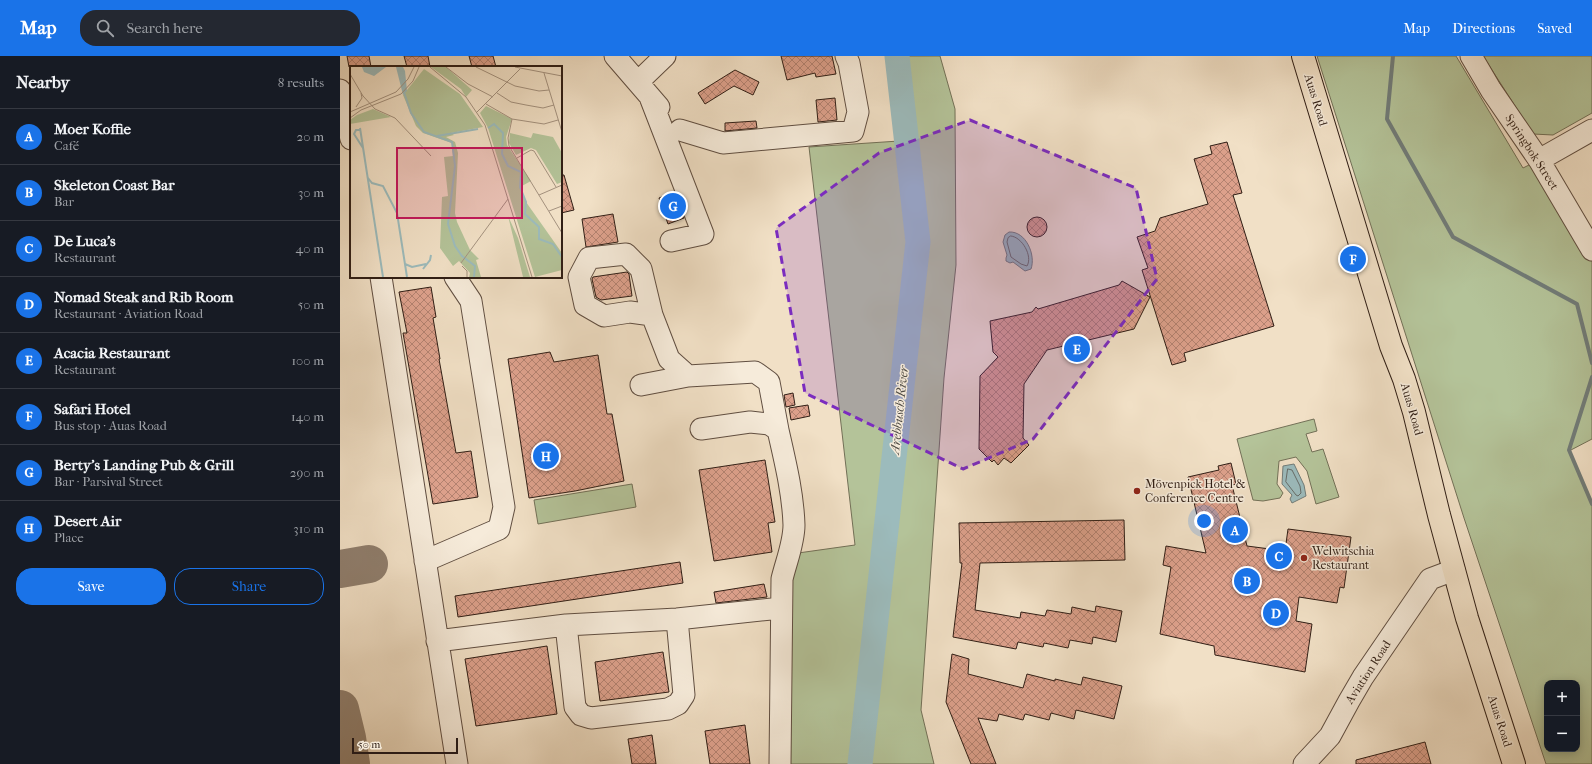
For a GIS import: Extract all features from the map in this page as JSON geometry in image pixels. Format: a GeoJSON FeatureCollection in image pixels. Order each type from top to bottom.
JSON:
{"type":"FeatureCollection","features":[{"type":"Feature","properties":{"kind":"main road","name":"Auas Road"},"geometry":{"type":"LineString","coordinates":[[1303,56],[1391,346],[1404,379],[1414,412],[1438,515],[1481,664],[1514,764]]}},
{"type":"Feature","properties":{"kind":"street"},"geometry":{"type":"LineString","coordinates":[[615,56],[681,137],[723,143],[853,131],[858,112],[849,63],[846,56]]}},
{"type":"Feature","properties":{"kind":"street"},"geometry":{"type":"LineString","coordinates":[[644,90],[665,56]]}},
{"type":"Feature","properties":{"kind":"street","name":"Springbok Street"},"geometry":{"type":"LineString","coordinates":[[1471,56],[1491,90],[1539,160],[1592,250]]}},
{"type":"Feature","properties":{"kind":"street"},"geometry":{"type":"LineString","coordinates":[[340,90],[350,135]]}},
{"type":"Feature","properties":{"kind":"street"},"geometry":{"type":"LineString","coordinates":[[644,90],[703,234],[671,241]]}},
{"type":"Feature","properties":{"kind":"street"},"geometry":{"type":"LineString","coordinates":[[1539,160],[1592,130]]}},
{"type":"Feature","properties":{"kind":"street"},"geometry":{"type":"LineString","coordinates":[[381,278],[457,764]]}},
{"type":"Feature","properties":{"kind":"street"},"geometry":{"type":"LineString","coordinates":[[425,561],[500,529],[504,507],[471,302],[456,278]]}},
{"type":"Feature","properties":{"kind":"street"},"geometry":{"type":"LineString","coordinates":[[652,315],[669,359],[688,376]]}},
{"type":"Feature","properties":{"kind":"street"},"geometry":{"type":"LineString","coordinates":[[641,384],[688,376],[755,372],[770,382],[778,430],[787,469],[794,526],[790,550],[782,579],[780,764]]}},
{"type":"Feature","properties":{"kind":"street"},"geometry":{"type":"LineString","coordinates":[[701,428],[750,422],[769,424],[778,430]]}},
{"type":"Feature","properties":{"kind":"street","name":"Aviation Road"},"geometry":{"type":"LineString","coordinates":[[1304,764],[1330,736],[1348,701],[1363,677],[1430,579],[1454,570]]}},
{"type":"Feature","properties":{"kind":"street"},"geometry":{"type":"LineString","coordinates":[[437,641],[566,625],[678,619],[782,608]]}},
{"type":"Feature","properties":{"kind":"street"},"geometry":{"type":"LineString","coordinates":[[566,625],[575,707],[580,715],[591,718],[668,709],[678,704],[684,695],[678,619]]}},
{"type":"Feature","properties":{"kind":"highlighted area"},"geometry":{"type":"Polygon","coordinates":[[[970,120],[1136,188],[1157,279],[1033,439],[963,469],[805,393],[776,228],[879,153],[970,120]]]}},
{"type":"Feature","properties":{"kind":"green space"},"geometry":{"type":"Polygon","coordinates":[[[891,56],[940,56],[955,109],[956,265],[944,378],[921,710],[934,764],[784,764],[791,554],[855,545],[809,147],[899,141],[891,56]]]}},
{"type":"Feature","properties":{"kind":"green space"},"geometry":{"type":"Polygon","coordinates":[[[1317,56],[1456,56],[1523,168],[1539,160],[1592,250],[1592,439],[1569,451],[1592,504],[1592,764],[1546,764],[1464,518],[1317,56]]]}},
{"type":"Feature","properties":{"kind":"green space"},"geometry":{"type":"Polygon","coordinates":[[[1483,56],[1592,56],[1592,113],[1553,135],[1533,134],[1483,56]]]}},
{"type":"Feature","properties":{"kind":"green space"},"geometry":{"type":"Polygon","coordinates":[[[1314,419],[1317,431],[1306,434],[1312,452],[1323,449],[1339,497],[1316,504],[1307,471],[1296,457],[1279,461],[1277,484],[1283,493],[1280,498],[1263,501],[1253,500],[1237,439],[1314,419]]]}},
{"type":"Feature","properties":{"kind":"green space"},"geometry":{"type":"Polygon","coordinates":[[[632,484],[636,507],[538,524],[534,500],[632,484]]]}},
{"type":"Feature","properties":{"kind":"water"},"geometry":{"type":"Polygon","coordinates":[[[1009,232],[1020,235],[1028,245],[1032,257],[1031,269],[1025,271],[1013,262],[1010,263],[1006,261],[1007,255],[1003,242],[1005,235],[1009,232]]]}},
{"type":"Feature","properties":{"kind":"water"},"geometry":{"type":"Polygon","coordinates":[[[1294,464],[1304,485],[1306,496],[1292,503],[1290,499],[1292,495],[1282,484],[1283,466],[1294,464]]]}},
{"type":"Feature","properties":{"kind":"building"},"geometry":{"type":"Polygon","coordinates":[[[347,56],[369,56],[371,66],[349,67],[347,56]]]}},
{"type":"Feature","properties":{"kind":"building"},"geometry":{"type":"Polygon","coordinates":[[[404,56],[428,56],[430,66],[407,66],[404,56]]]}},
{"type":"Feature","properties":{"kind":"building"},"geometry":{"type":"Polygon","coordinates":[[[469,56],[493,56],[496,66],[472,66],[469,56]]]}},
{"type":"Feature","properties":{"kind":"building"},"geometry":{"type":"Polygon","coordinates":[[[781,56],[832,56],[836,74],[816,77],[815,73],[787,80],[781,56]]]}},
{"type":"Feature","properties":{"kind":"building"},"geometry":{"type":"Polygon","coordinates":[[[735,70],[759,82],[753,95],[734,86],[705,104],[698,93],[735,70]]]}},
{"type":"Feature","properties":{"kind":"building"},"geometry":{"type":"Polygon","coordinates":[[[835,98],[837,120],[818,122],[816,100],[835,98]]]}},
{"type":"Feature","properties":{"kind":"building"},"geometry":{"type":"Polygon","coordinates":[[[756,121],[757,128],[725,131],[725,123],[756,121]]]}},
{"type":"Feature","properties":{"kind":"building"},"geometry":{"type":"Polygon","coordinates":[[[1227,142],[1242,193],[1233,195],[1274,326],[1184,353],[1186,361],[1172,365],[1142,270],[1148,268],[1137,237],[1155,231],[1160,218],[1208,204],[1194,159],[1212,154],[1210,146],[1227,142]]]}},
{"type":"Feature","properties":{"kind":"building"},"geometry":{"type":"Polygon","coordinates":[[[562,175],[564,175],[574,210],[562,213],[562,175]]]}},
{"type":"Feature","properties":{"kind":"building"},"geometry":{"type":"Polygon","coordinates":[[[674,192],[684,218],[668,224],[659,198],[674,192]]]}},
{"type":"Feature","properties":{"kind":"building"},"geometry":{"type":"Polygon","coordinates":[[[613,214],[618,242],[586,247],[582,219],[613,214]]]}},
{"type":"Feature","properties":{"kind":"building"},"geometry":{"type":"Polygon","coordinates":[[[1033,217],[1041,217],[1047,223],[1047,231],[1041,237],[1033,237],[1027,231],[1027,223],[1033,217]]]}},
{"type":"Feature","properties":{"kind":"building"},"geometry":{"type":"Polygon","coordinates":[[[627,272],[629,274],[632,296],[601,300],[596,297],[592,279],[593,277],[627,272]]]}},
{"type":"Feature","properties":{"kind":"building"},"geometry":{"type":"Polygon","coordinates":[[[1122,281],[1150,297],[1134,329],[1047,350],[1024,384],[1023,438],[1029,445],[1011,463],[1004,458],[998,465],[994,460],[992,462],[979,449],[980,376],[998,357],[993,352],[990,321],[1032,312],[1036,307],[1038,309],[1119,285],[1122,281]]]}},
{"type":"Feature","properties":{"kind":"building"},"geometry":{"type":"Polygon","coordinates":[[[431,287],[436,317],[433,318],[439,359],[456,453],[471,451],[478,497],[433,504],[403,333],[407,333],[399,292],[431,287]]]}},
{"type":"Feature","properties":{"kind":"building"},"geometry":{"type":"Polygon","coordinates":[[[550,352],[554,362],[598,355],[607,414],[612,414],[624,481],[575,491],[529,498],[508,359],[550,352]]]}},
{"type":"Feature","properties":{"kind":"building"},"geometry":{"type":"Polygon","coordinates":[[[793,393],[795,405],[786,407],[784,395],[793,393]]]}},
{"type":"Feature","properties":{"kind":"building"},"geometry":{"type":"Polygon","coordinates":[[[808,405],[810,416],[791,420],[789,408],[808,405]]]}},
{"type":"Feature","properties":{"kind":"building"},"geometry":{"type":"Polygon","coordinates":[[[765,460],[775,522],[768,523],[772,552],[714,561],[699,470],[765,460]]]}},
{"type":"Feature","properties":{"kind":"building"},"geometry":{"type":"Polygon","coordinates":[[[1231,463],[1236,484],[1232,485],[1247,546],[1285,551],[1288,529],[1351,537],[1344,588],[1340,587],[1337,603],[1299,597],[1296,621],[1312,624],[1305,672],[1215,655],[1214,646],[1160,634],[1171,567],[1163,565],[1166,546],[1206,553],[1188,477],[1219,470],[1218,466],[1231,463]]]}},
{"type":"Feature","properties":{"kind":"building"},"geometry":{"type":"Polygon","coordinates":[[[1124,520],[1125,560],[980,563],[975,610],[1020,618],[1021,612],[1045,616],[1047,610],[1071,614],[1072,607],[1095,612],[1096,606],[1122,611],[1116,642],[1093,637],[1092,644],[1070,640],[1068,648],[1044,643],[1043,647],[1018,642],[1016,649],[953,637],[962,563],[960,563],[959,523],[1124,520]]]}},
{"type":"Feature","properties":{"kind":"building"},"geometry":{"type":"Polygon","coordinates":[[[680,562],[683,583],[458,617],[455,596],[680,562]]]}},
{"type":"Feature","properties":{"kind":"building"},"geometry":{"type":"Polygon","coordinates":[[[764,584],[767,597],[716,603],[714,592],[764,584]]]}},
{"type":"Feature","properties":{"kind":"building"},"geometry":{"type":"Polygon","coordinates":[[[547,646],[557,714],[476,726],[465,659],[547,646]]]}},
{"type":"Feature","properties":{"kind":"building"},"geometry":{"type":"Polygon","coordinates":[[[663,652],[669,692],[600,701],[595,662],[663,652]]]}},
{"type":"Feature","properties":{"kind":"building"},"geometry":{"type":"Polygon","coordinates":[[[952,654],[969,659],[968,674],[1023,688],[1027,674],[1055,681],[1055,679],[1081,685],[1083,677],[1122,686],[1114,719],[1076,710],[1074,719],[1051,713],[1049,720],[1025,714],[1023,720],[999,714],[997,721],[978,718],[996,764],[971,764],[946,702],[952,654]]]}},
{"type":"Feature","properties":{"kind":"building"},"geometry":{"type":"Polygon","coordinates":[[[745,725],[750,764],[710,764],[705,731],[745,725]]]}},
{"type":"Feature","properties":{"kind":"building"},"geometry":{"type":"Polygon","coordinates":[[[652,735],[656,764],[632,764],[628,739],[652,735]]]}},
{"type":"Feature","properties":{"kind":"building"},"geometry":{"type":"Polygon","coordinates":[[[1425,742],[1431,764],[1356,764],[1356,760],[1425,742]]]}},
{"type":"Feature","properties":{"kind":"waterway","name":"Arebbusch River"},"geometry":{"type":"LineString","coordinates":[[860,764],[918,242],[897,56]]}},
{"type":"Feature","properties":{"kind":"waterway"},"geometry":{"type":"LineString","coordinates":[[1393,56],[1387,119],[1453,237],[1577,304],[1592,363]]}},
{"type":"Feature","properties":{"kind":"waterway"},"geometry":{"type":"LineString","coordinates":[[1592,377],[1569,450],[1592,504]]}},
{"type":"Feature","properties":{"kind":"taxiway"},"geometry":{"type":"LineString","coordinates":[[340,569],[369,564]]}},
{"type":"Feature","properties":{"kind":"taxiway"},"geometry":{"type":"LineString","coordinates":[[340,709],[351,764]]}},
{"type":"Feature","properties":{"kind":"place","name":"Berty's Landing Pub & Grill"},"geometry":{"type":"Point","coordinates":[673,206]}},
{"type":"Feature","properties":{"kind":"place","name":"Safari Hotel"},"geometry":{"type":"Point","coordinates":[1353,259]}},
{"type":"Feature","properties":{"kind":"place","name":"Acacia Restaurant"},"geometry":{"type":"Point","coordinates":[1077,349]}},
{"type":"Feature","properties":{"kind":"place","name":"Desert Air"},"geometry":{"type":"Point","coordinates":[546,456]}},
{"type":"Feature","properties":{"kind":"place","name":"Mövenpick Hotel & Conference Centre"},"geometry":{"type":"Point","coordinates":[1137,491]}},
{"type":"Feature","properties":{"kind":"place","name":"Moer Koffie"},"geometry":{"type":"Point","coordinates":[1235,530]}},
{"type":"Feature","properties":{"kind":"place","name":"De Luca's"},"geometry":{"type":"Point","coordinates":[1279,556]}},
{"type":"Feature","properties":{"kind":"place","name":"Welwitschia Restaurant"},"geometry":{"type":"Point","coordinates":[1304,558]}},
{"type":"Feature","properties":{"kind":"place","name":"Skeleton Coast Bar"},"geometry":{"type":"Point","coordinates":[1247,581]}},
{"type":"Feature","properties":{"kind":"place","name":"Nomad Steak and Rib Room"},"geometry":{"type":"Point","coordinates":[1276,613]}}]}
